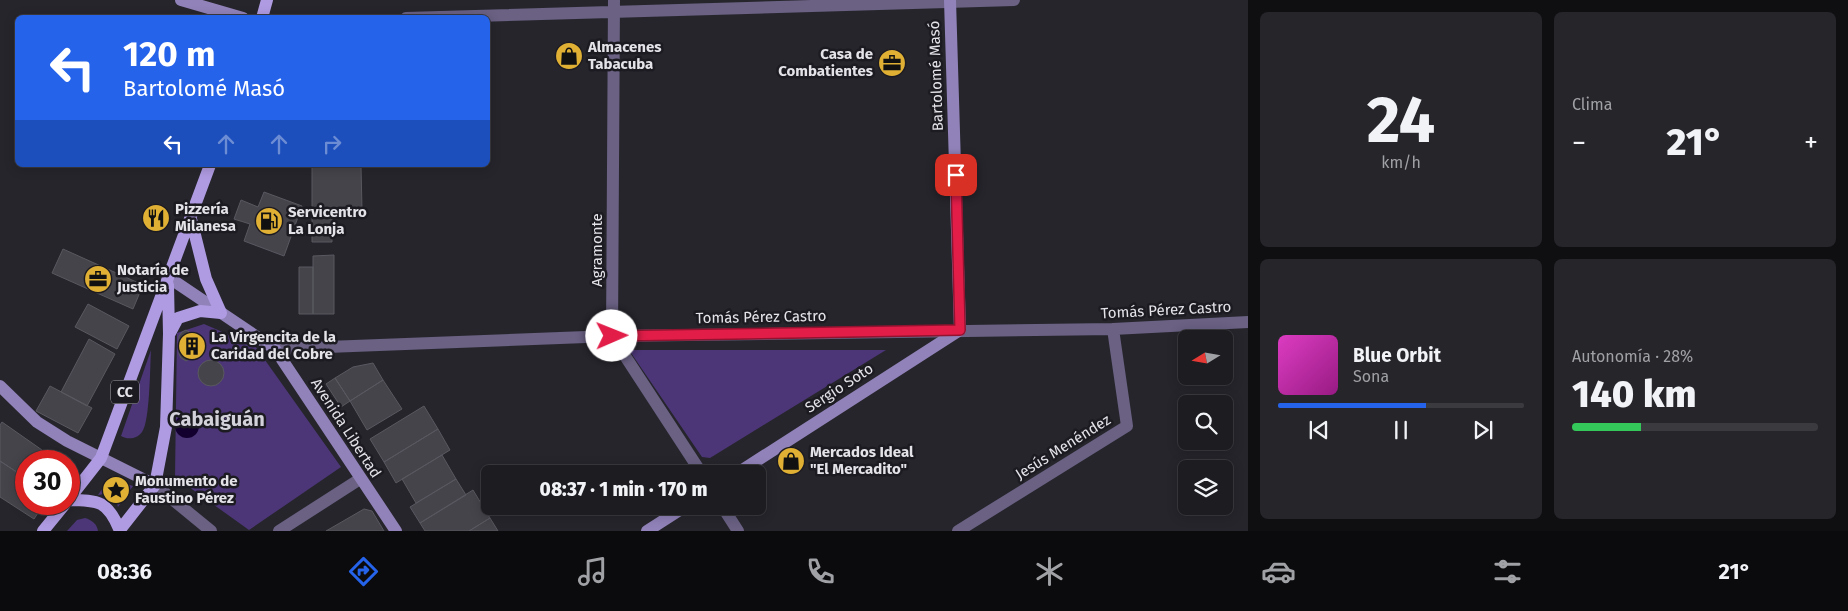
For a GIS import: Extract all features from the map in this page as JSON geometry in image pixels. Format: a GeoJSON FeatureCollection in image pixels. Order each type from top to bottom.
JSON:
{"type":"FeatureCollection","features":[{"type":"Feature","properties":{"kind":"main road"},"geometry":{"type":"LineString","coordinates":[[263,15],[267,0]]}},
{"type":"Feature","properties":{"kind":"main road","name":"CC"},"geometry":{"type":"LineString","coordinates":[[80,485],[101,458],[209,167]]}},
{"type":"Feature","properties":{"kind":"main road"},"geometry":{"type":"LineString","coordinates":[[169,334],[178,318],[200,311],[221,312],[206,279],[191,218]]}},
{"type":"Feature","properties":{"kind":"main road","name":"CC"},"geometry":{"type":"LineString","coordinates":[[120,531],[155,485],[166,427],[169,334],[168,277]]}},
{"type":"Feature","properties":{"kind":"main road"},"geometry":{"type":"LineString","coordinates":[[80,499],[93,500],[105,506],[114,516],[120,531]]}},
{"type":"Feature","properties":{"kind":"main road"},"geometry":{"type":"LineString","coordinates":[[43,531],[56,515]]}},
{"type":"Feature","properties":{"kind":"street"},"geometry":{"type":"LineString","coordinates":[[181,0],[233,15]]}},
{"type":"Feature","properties":{"kind":"street","name":"Bartolomé Masó"},"geometry":{"type":"LineString","coordinates":[[950,0],[960,330]]}},
{"type":"Feature","properties":{"kind":"street"},"geometry":{"type":"LineString","coordinates":[[454,15],[614,5],[1014,0]]}},
{"type":"Feature","properties":{"kind":"street","name":"Agramonte"},"geometry":{"type":"LineString","coordinates":[[612,336],[614,5]]}},
{"type":"Feature","properties":{"kind":"street","name":"Avenida Libertad"},"geometry":{"type":"LineString","coordinates":[[168,277],[275,349],[396,531]]}},
{"type":"Feature","properties":{"kind":"street","name":"Tomás Pérez Castro"},"geometry":{"type":"LineString","coordinates":[[275,349],[612,336],[1113,329],[1248,322]]}},
{"type":"Feature","properties":{"kind":"street","name":"Jesús Menéndez"},"geometry":{"type":"LineString","coordinates":[[958,531],[1127,426],[1113,329]]}},
{"type":"Feature","properties":{"kind":"street","name":"Sergio Soto"},"geometry":{"type":"LineString","coordinates":[[750,465],[960,330]]}},
{"type":"Feature","properties":{"kind":"street"},"geometry":{"type":"LineString","coordinates":[[612,336],[696,465]]}},
{"type":"Feature","properties":{"kind":"street"},"geometry":{"type":"LineString","coordinates":[[0,386],[37,422],[66,441],[155,485],[211,531]]}},
{"type":"Feature","properties":{"kind":"street"},"geometry":{"type":"LineString","coordinates":[[279,531],[360,478]]}},
{"type":"Feature","properties":{"kind":"street"},"geometry":{"type":"LineString","coordinates":[[647,531],[672,515]]}},
{"type":"Feature","properties":{"kind":"street"},"geometry":{"type":"LineString","coordinates":[[728,515],[738,531]]}},
{"type":"Feature","properties":{"kind":"shaded area"},"geometry":{"type":"Polygon","coordinates":[[[204,324],[255,346],[341,467],[249,530],[175,477],[177,333],[204,324]]]}},
{"type":"Feature","properties":{"kind":"shaded area"},"geometry":{"type":"Polygon","coordinates":[[[151,350],[145,426],[138,436],[132,438],[124,437],[121,436],[151,350]]]}},
{"type":"Feature","properties":{"kind":"shaded area"},"geometry":{"type":"Polygon","coordinates":[[[629,350],[886,350],[710,458],[702,457],[629,350]]]}},
{"type":"Feature","properties":{"kind":"shaded area"},"geometry":{"type":"Polygon","coordinates":[[[187,414],[196,417],[199,426],[196,435],[187,438],[178,435],[175,426],[178,417],[187,414]]]}},
{"type":"Feature","properties":{"kind":"shaded area"},"geometry":{"type":"Polygon","coordinates":[[[114,480],[133,486],[118,507],[116,500],[111,496],[105,494],[98,495],[106,483],[114,480]]]}},
{"type":"Feature","properties":{"kind":"shaded area"},"geometry":{"type":"Polygon","coordinates":[[[85,518],[97,526],[98,531],[67,531],[77,520],[85,518]]]}},
{"type":"Feature","properties":{"kind":"building"},"geometry":{"type":"Polygon","coordinates":[[[312,167],[361,167],[362,210],[332,210],[332,242],[312,242],[312,167]]]}},
{"type":"Feature","properties":{"kind":"building","name":"Servicentro La Lonja"},"geometry":{"type":"Polygon","coordinates":[[[264,192],[302,206],[284,256],[244,241],[250,224],[234,219],[241,200],[258,207],[264,192]]]}},
{"type":"Feature","properties":{"kind":"building","name":"Notaría de Justicia"},"geometry":{"type":"Polygon","coordinates":[[[63,249],[143,285],[133,309],[52,273],[63,249]]]}},
{"type":"Feature","properties":{"kind":"building"},"geometry":{"type":"Polygon","coordinates":[[[334,255],[334,314],[313,314],[313,256],[334,255]]]}},
{"type":"Feature","properties":{"kind":"building"},"geometry":{"type":"Polygon","coordinates":[[[299,267],[313,267],[313,314],[299,314],[299,267]]]}},
{"type":"Feature","properties":{"kind":"building"},"geometry":{"type":"Polygon","coordinates":[[[88,304],[129,326],[117,349],[75,327],[88,304]]]}},
{"type":"Feature","properties":{"kind":"building","name":"La Virgencita de la Caridad del Cobre"},"geometry":{"type":"Polygon","coordinates":[[[186,330],[204,341],[205,345],[203,351],[186,361],[179,354],[179,336],[186,330]]]}},
{"type":"Feature","properties":{"kind":"building"},"geometry":{"type":"Polygon","coordinates":[[[89,339],[115,354],[87,406],[61,392],[89,339]]]}},
{"type":"Feature","properties":{"kind":"building"},"geometry":{"type":"Polygon","coordinates":[[[211,360],[220,364],[224,373],[220,382],[211,386],[202,382],[198,373],[202,364],[211,360]]]}},
{"type":"Feature","properties":{"kind":"building"},"geometry":{"type":"Polygon","coordinates":[[[373,363],[383,380],[350,401],[335,378],[353,367],[373,363]]]}},
{"type":"Feature","properties":{"kind":"building"},"geometry":{"type":"Polygon","coordinates":[[[335,378],[350,401],[341,407],[326,384],[335,378]]]}},
{"type":"Feature","properties":{"kind":"building"},"geometry":{"type":"Polygon","coordinates":[[[383,380],[402,409],[367,430],[350,401],[383,380]]]}},
{"type":"Feature","properties":{"kind":"building"},"geometry":{"type":"Polygon","coordinates":[[[50,386],[92,408],[78,433],[36,411],[50,386]]]}},
{"type":"Feature","properties":{"kind":"building"},"geometry":{"type":"Polygon","coordinates":[[[424,406],[438,429],[384,462],[370,439],[424,406]]]}},
{"type":"Feature","properties":{"kind":"building"},"geometry":{"type":"Polygon","coordinates":[[[2,422],[42,450],[15,450],[15,471],[0,461],[0,425],[2,422]]]}},
{"type":"Feature","properties":{"kind":"building"},"geometry":{"type":"Polygon","coordinates":[[[438,429],[450,450],[396,483],[384,462],[438,429]]]}},
{"type":"Feature","properties":{"kind":"building"},"geometry":{"type":"Polygon","coordinates":[[[442,455],[456,479],[416,503],[402,479],[442,455]]]}},
{"type":"Feature","properties":{"kind":"building"},"geometry":{"type":"Polygon","coordinates":[[[0,461],[15,471],[15,507],[0,497],[0,461]]]}},
{"type":"Feature","properties":{"kind":"building"},"geometry":{"type":"Polygon","coordinates":[[[456,479],[466,495],[420,523],[410,507],[456,479]]]}},
{"type":"Feature","properties":{"kind":"building"},"geometry":{"type":"Polygon","coordinates":[[[473,490],[481,503],[481,515],[488,515],[490,518],[469,531],[425,531],[420,523],[473,490]]]}},
{"type":"Feature","properties":{"kind":"building"},"geometry":{"type":"Polygon","coordinates":[[[364,509],[372,511],[384,531],[326,531],[364,509]]]}},
{"type":"Feature","properties":{"kind":"building"},"geometry":{"type":"Polygon","coordinates":[[[28,515],[37,515],[34,519],[28,515]]]}},
{"type":"Feature","properties":{"kind":"building"},"geometry":{"type":"Polygon","coordinates":[[[490,518],[498,531],[469,531],[490,518]]]}},
{"type":"Feature","properties":{"kind":"place","name":"Almacenes Tabacuba"},"geometry":{"type":"Point","coordinates":[569,56]}},
{"type":"Feature","properties":{"kind":"place","name":"Casa de Combatientes"},"geometry":{"type":"Point","coordinates":[892,63]}},
{"type":"Feature","properties":{"kind":"place","name":"Pizzería Milanesa"},"geometry":{"type":"Point","coordinates":[156,218]}},
{"type":"Feature","properties":{"kind":"place","name":"Servicentro La Lonja"},"geometry":{"type":"Point","coordinates":[269,221]}},
{"type":"Feature","properties":{"kind":"place","name":"Notaría de Justicia"},"geometry":{"type":"Point","coordinates":[98,279]}},
{"type":"Feature","properties":{"kind":"place","name":"La Virgencita de la Caridad del Cobre"},"geometry":{"type":"Point","coordinates":[192,346]}},
{"type":"Feature","properties":{"kind":"place","name":"Mercados Ideal \"El Mercadito\""},"geometry":{"type":"Point","coordinates":[791,461]}},
{"type":"Feature","properties":{"kind":"place","name":"Monumento de Faustino Pérez"},"geometry":{"type":"Point","coordinates":[116,490]}},
{"type":"Feature","properties":{"kind":"district","name":"Cabaiguán"},"geometry":{"type":"Point","coordinates":[217,419]}},
{"type":"Feature","properties":{"kind":"route"},"geometry":{"type":"LineString","coordinates":[[612,336],[960,330],[956,175]]}}]}
